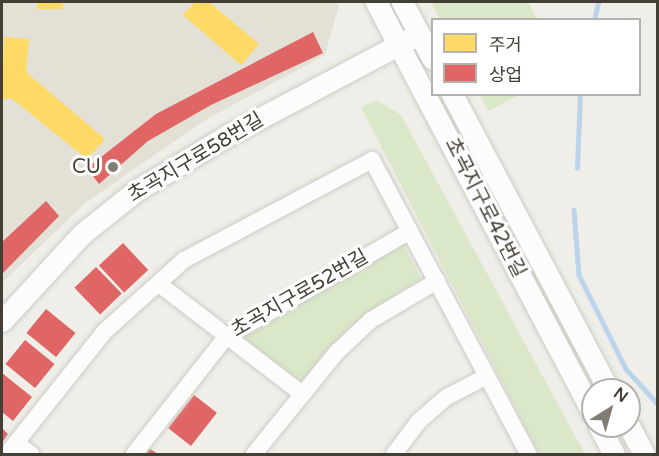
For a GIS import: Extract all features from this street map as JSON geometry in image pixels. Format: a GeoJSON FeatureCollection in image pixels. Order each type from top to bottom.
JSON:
{"type":"FeatureCollection","features":[{"type":"Feature","properties":{"kind":"street","name":"초곡지구로42번길"},"geometry":{"type":"LineString","coordinates":[[376,2],[581,391]]}},
{"type":"Feature","properties":{"kind":"street"},"geometry":{"type":"LineString","coordinates":[[402,2],[431,56]]}},
{"type":"Feature","properties":{"kind":"street","name":"초곡지구로58번길"},"geometry":{"type":"LineString","coordinates":[[2,321],[83,233],[137,190],[228,135],[419,34]]}},
{"type":"Feature","properties":{"kind":"street","name":"초곡지구로42번길"},"geometry":{"type":"LineString","coordinates":[[453,96],[603,378]]}},
{"type":"Feature","properties":{"kind":"street"},"geometry":{"type":"LineString","coordinates":[[31,454],[12,449],[104,332],[184,260],[250,222],[372,160],[528,454]]}},
{"type":"Feature","properties":{"kind":"street","name":"초곡지구로52번길"},"geometry":{"type":"LineString","coordinates":[[134,454],[226,338],[410,231]]}},
{"type":"Feature","properties":{"kind":"street"},"geometry":{"type":"LineString","coordinates":[[254,454],[301,393],[371,320],[436,282]]}},
{"type":"Feature","properties":{"kind":"street"},"geometry":{"type":"LineString","coordinates":[[159,284],[226,338],[301,393]]}},
{"type":"Feature","properties":{"kind":"street"},"geometry":{"type":"LineString","coordinates":[[394,454],[419,420],[447,397],[487,376]]}},
{"type":"Feature","properties":{"kind":"street"},"geometry":{"type":"LineString","coordinates":[[605,438],[614,454]]}},
{"type":"Feature","properties":{"kind":"street"},"geometry":{"type":"LineString","coordinates":[[635,438],[644,454]]}},
{"type":"Feature","properties":{"kind":"shaded area"},"geometry":{"type":"Polygon","coordinates":[[[2,2],[337,2],[339,5],[325,55],[207,119],[85,203],[2,283],[2,2]]]}},
{"type":"Feature","properties":{"kind":"green space"},"geometry":{"type":"Polygon","coordinates":[[[431,2],[528,2],[536,18],[439,18],[431,2]]]}},
{"type":"Feature","properties":{"kind":"green space"},"geometry":{"type":"Polygon","coordinates":[[[480,96],[517,96],[488,111],[480,96]]]}},
{"type":"Feature","properties":{"kind":"green space"},"geometry":{"type":"Polygon","coordinates":[[[377,100],[401,115],[585,454],[539,454],[361,107],[377,100]]]}},
{"type":"Feature","properties":{"kind":"green space"},"geometry":{"type":"Polygon","coordinates":[[[401,240],[421,278],[358,322],[300,384],[241,338],[401,240]]]}},
{"type":"Feature","properties":{"kind":"building: 주거"},"geometry":{"type":"Polygon","coordinates":[[[37,2],[63,2],[63,9],[37,9],[37,2]]]}},
{"type":"Feature","properties":{"kind":"building: 주거"},"geometry":{"type":"Polygon","coordinates":[[[195,2],[209,2],[259,44],[241,65],[183,15],[195,2]]]}},
{"type":"Feature","properties":{"kind":"building: 주거"},"geometry":{"type":"Polygon","coordinates":[[[4,37],[29,39],[26,72],[105,139],[87,159],[11,98],[2,100],[4,37]]]}},
{"type":"Feature","properties":{"kind":"building: 상업"},"geometry":{"type":"Polygon","coordinates":[[[313,32],[323,53],[211,105],[148,141],[99,184],[87,168],[156,114],[313,32]]]}},
{"type":"Feature","properties":{"kind":"building: 상업"},"geometry":{"type":"Polygon","coordinates":[[[46,201],[59,216],[2,274],[2,242],[46,201]]]}},
{"type":"Feature","properties":{"kind":"building: 상업"},"geometry":{"type":"Polygon","coordinates":[[[123,243],[148,270],[124,293],[99,266],[123,243]]]}},
{"type":"Feature","properties":{"kind":"building: 상업"},"geometry":{"type":"Polygon","coordinates":[[[96,267],[122,294],[100,314],[74,288],[96,267]]]}},
{"type":"Feature","properties":{"kind":"building: 상업"},"geometry":{"type":"Polygon","coordinates":[[[46,309],[76,333],[56,357],[26,333],[46,309]]]}},
{"type":"Feature","properties":{"kind":"building: 상업"},"geometry":{"type":"Polygon","coordinates":[[[25,340],[55,364],[35,388],[5,364],[25,340]]]}},
{"type":"Feature","properties":{"kind":"building: 상업"},"geometry":{"type":"Polygon","coordinates":[[[2,373],[32,397],[13,421],[2,412],[2,373]]]}},
{"type":"Feature","properties":{"kind":"building: 상업"},"geometry":{"type":"Polygon","coordinates":[[[194,395],[217,413],[191,446],[168,428],[194,395]]]}},
{"type":"Feature","properties":{"kind":"building: 상업"},"geometry":{"type":"Polygon","coordinates":[[[2,428],[8,434],[2,443],[2,428]]]}},
{"type":"Feature","properties":{"kind":"building: 상업"},"geometry":{"type":"Polygon","coordinates":[[[150,449],[158,454],[146,454],[150,449]]]}},
{"type":"Feature","properties":{"kind":"waterway"},"geometry":{"type":"LineString","coordinates":[[594,18],[598,2]]}},
{"type":"Feature","properties":{"kind":"waterway"},"geometry":{"type":"LineString","coordinates":[[577,168],[580,96]]}},
{"type":"Feature","properties":{"kind":"waterway"},"geometry":{"type":"LineString","coordinates":[[574,210],[579,275],[626,369],[658,404]]}},
{"type":"Feature","properties":{"kind":"place","name":"CU"},"geometry":{"type":"Point","coordinates":[113,167]}}]}
